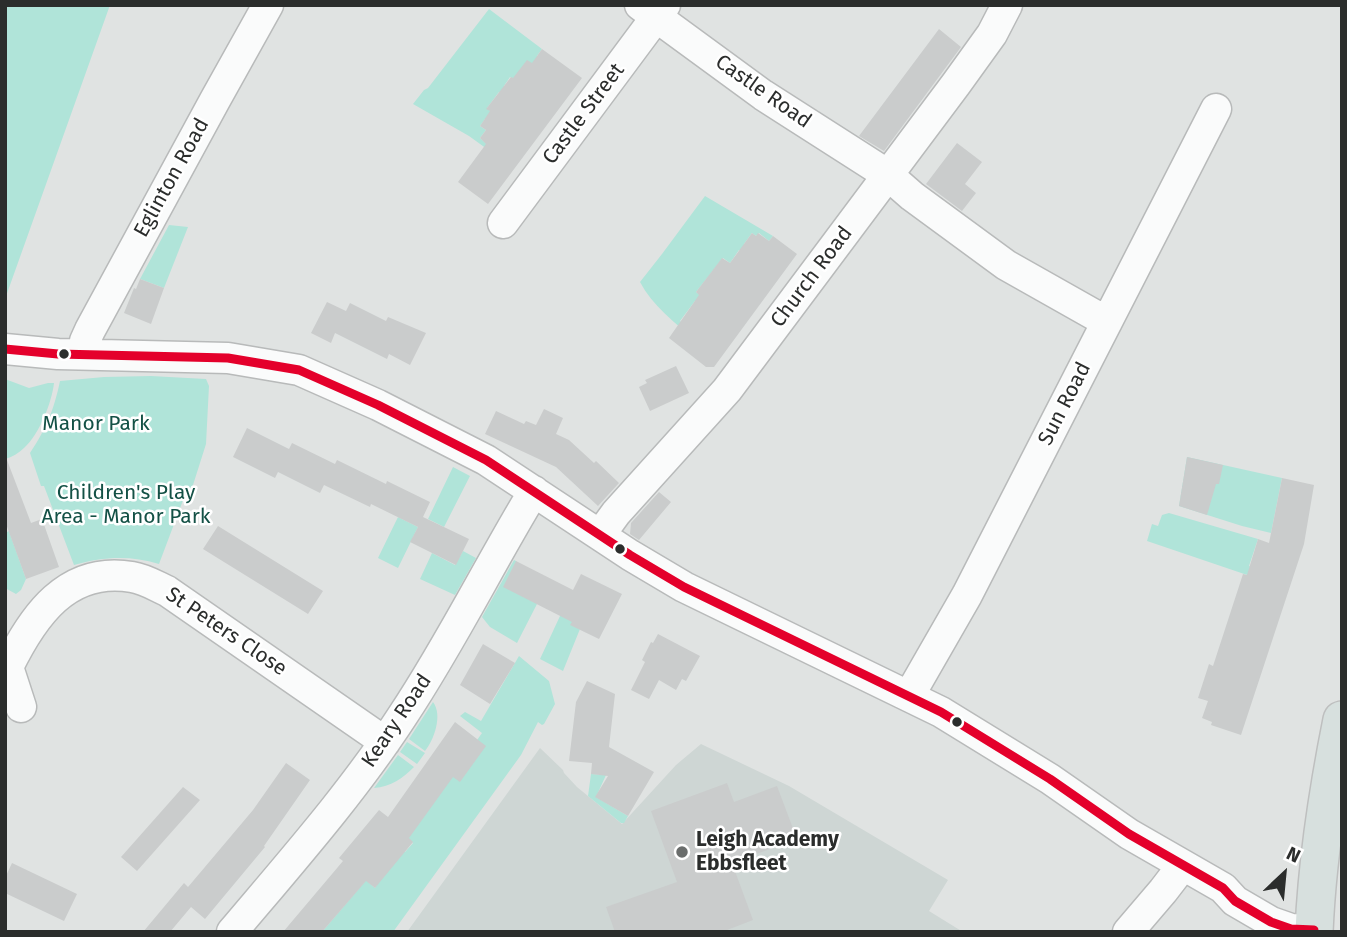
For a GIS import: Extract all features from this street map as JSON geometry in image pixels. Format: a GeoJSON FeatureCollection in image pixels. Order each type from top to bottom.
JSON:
{"type":"FeatureCollection","features":[{"type":"Feature","properties":{"kind":"main road"},"geometry":{"type":"LineString","coordinates":[[1314,931],[1321,838],[1342,720]]}},
{"type":"Feature","properties":{"kind":"street","name":"Eglinton Road"},"geometry":{"type":"LineString","coordinates":[[83,354],[86,338],[97,317],[268,5]]}},
{"type":"Feature","properties":{"kind":"street","name":"Church Road"},"geometry":{"type":"LineString","coordinates":[[600,535],[616,513],[727,390],[987,41],[1007,5]]}},
{"type":"Feature","properties":{"kind":"street","name":"Castle Road"},"geometry":{"type":"LineString","coordinates":[[654,9],[762,94],[888,175],[912,196],[1006,265],[1107,322]]}},
{"type":"Feature","properties":{"kind":"street","name":"Castle Street"},"geometry":{"type":"LineString","coordinates":[[503,223],[654,9]]}},
{"type":"Feature","properties":{"kind":"street","name":"Sun Road"},"geometry":{"type":"LineString","coordinates":[[909,696],[967,595],[1216,109]]}},
{"type":"Feature","properties":{"kind":"street"},"geometry":{"type":"LineString","coordinates":[[5,349],[228,358],[299,370],[378,405],[486,460],[658,573],[692,592],[940,712],[1050,779],[1129,834],[1223,888],[1235,901],[1271,922],[1291,929],[1314,931]]}},
{"type":"Feature","properties":{"kind":"street","name":"Keary Road"},"geometry":{"type":"LineString","coordinates":[[232,932],[357,781],[385,742],[442,652],[534,491]]}},
{"type":"Feature","properties":{"kind":"street","name":"St Peters Close"},"geometry":{"type":"LineString","coordinates":[[21,706],[6,667],[42,610],[75,585],[93,578],[133,577],[167,591],[385,742]]}},
{"type":"Feature","properties":{"kind":"street"},"geometry":{"type":"LineString","coordinates":[[1128,932],[1183,865]]}},
{"type":"Feature","properties":{"kind":"shaded area","name":"Leigh Academy Ebbsfleet"},"geometry":{"type":"Polygon","coordinates":[[[701,744],[789,786],[948,880],[929,911],[963,932],[407,932],[540,748],[577,787],[622,824],[676,765],[701,744]]]}},
{"type":"Feature","properties":{"kind":"green space"},"geometry":{"type":"Polygon","coordinates":[[[5,5],[110,5],[5,299],[5,5]]]}},
{"type":"Feature","properties":{"kind":"green space"},"geometry":{"type":"Polygon","coordinates":[[[489,9],[542,49],[537,56],[543,61],[513,79],[510,77],[504,86],[520,107],[499,92],[487,108],[508,124],[485,119],[480,126],[486,130],[480,138],[489,146],[487,149],[413,104],[489,9]]]}},
{"type":"Feature","properties":{"kind":"green space"},"geometry":{"type":"Polygon","coordinates":[[[705,196],[773,236],[769,241],[759,233],[756,236],[752,233],[744,244],[744,253],[739,250],[730,263],[723,258],[696,292],[717,308],[695,301],[680,321],[698,336],[695,340],[657,306],[640,282],[705,196]]]}},
{"type":"Feature","properties":{"kind":"green space"},"geometry":{"type":"Polygon","coordinates":[[[169,225],[188,227],[164,288],[140,279],[169,225]]]}},
{"type":"Feature","properties":{"kind":"green space","name":"Manor Park"},"geometry":{"type":"Polygon","coordinates":[[[151,376],[206,379],[209,386],[206,444],[193,485],[185,495],[159,564],[116,558],[74,565],[30,453],[49,419],[60,381],[151,376]]]}},
{"type":"Feature","properties":{"kind":"green space"},"geometry":{"type":"Polygon","coordinates":[[[5,379],[29,388],[54,383],[48,408],[35,435],[20,452],[5,459],[5,379]]]}},
{"type":"Feature","properties":{"kind":"green space"},"geometry":{"type":"Polygon","coordinates":[[[1187,457],[1282,478],[1271,533],[1179,506],[1187,457]]]}},
{"type":"Feature","properties":{"kind":"green space"},"geometry":{"type":"Polygon","coordinates":[[[453,467],[470,476],[444,527],[428,519],[453,467]]]}},
{"type":"Feature","properties":{"kind":"green space"},"geometry":{"type":"Polygon","coordinates":[[[1169,513],[1258,539],[1249,566],[1262,570],[1259,579],[1147,541],[1152,524],[1158,526],[1162,515],[1169,513]]]}},
{"type":"Feature","properties":{"kind":"green space"},"geometry":{"type":"Polygon","coordinates":[[[398,517],[418,527],[398,568],[378,558],[398,517]]]}},
{"type":"Feature","properties":{"kind":"green space"},"geometry":{"type":"Polygon","coordinates":[[[9,531],[26,579],[16,594],[5,588],[5,533],[9,531]]]}},
{"type":"Feature","properties":{"kind":"green space"},"geometry":{"type":"Polygon","coordinates":[[[463,551],[476,558],[455,595],[420,579],[432,553],[455,565],[463,551]]]}},
{"type":"Feature","properties":{"kind":"green space"},"geometry":{"type":"Polygon","coordinates":[[[514,560],[537,604],[517,643],[490,627],[482,617],[514,560]]]}},
{"type":"Feature","properties":{"kind":"green space"},"geometry":{"type":"Polygon","coordinates":[[[567,601],[582,624],[563,671],[540,659],[567,601]]]}},
{"type":"Feature","properties":{"kind":"green space"},"geometry":{"type":"Polygon","coordinates":[[[519,656],[549,681],[555,704],[544,724],[538,722],[521,755],[393,932],[322,932],[366,880],[375,888],[396,845],[405,852],[413,843],[405,835],[482,733],[460,716],[465,712],[481,721],[519,656]]]}},
{"type":"Feature","properties":{"kind":"green space"},"geometry":{"type":"Polygon","coordinates":[[[433,702],[437,714],[436,727],[425,751],[409,739],[433,702]]]}},
{"type":"Feature","properties":{"kind":"green space"},"geometry":{"type":"Polygon","coordinates":[[[407,742],[425,753],[417,764],[400,752],[407,742]]]}},
{"type":"Feature","properties":{"kind":"green space"},"geometry":{"type":"Polygon","coordinates":[[[398,755],[414,767],[396,781],[374,788],[398,755]]]}},
{"type":"Feature","properties":{"kind":"green space"},"geometry":{"type":"Polygon","coordinates":[[[591,774],[606,775],[596,797],[628,816],[624,823],[588,796],[591,774]]]}},
{"type":"Feature","properties":{"kind":"building"},"geometry":{"type":"Polygon","coordinates":[[[939,29],[961,47],[884,151],[859,136],[939,29]]]}},
{"type":"Feature","properties":{"kind":"building"},"geometry":{"type":"Polygon","coordinates":[[[542,49],[582,78],[488,204],[458,182],[486,144],[480,138],[486,130],[480,126],[490,111],[486,109],[511,77],[513,78],[527,60],[532,63],[542,49]]]}},
{"type":"Feature","properties":{"kind":"building"},"geometry":{"type":"Polygon","coordinates":[[[957,143],[982,162],[965,184],[976,193],[962,211],[926,184],[957,143]]]}},
{"type":"Feature","properties":{"kind":"building"},"geometry":{"type":"Polygon","coordinates":[[[752,233],[756,236],[758,233],[769,241],[773,236],[797,254],[714,367],[706,367],[669,338],[699,295],[696,292],[722,258],[730,263],[752,233]]]}},
{"type":"Feature","properties":{"kind":"building"},"geometry":{"type":"Polygon","coordinates":[[[140,279],[164,288],[151,324],[124,313],[140,279]]]}},
{"type":"Feature","properties":{"kind":"building"},"geometry":{"type":"Polygon","coordinates":[[[327,302],[346,311],[350,303],[386,321],[388,317],[426,333],[410,365],[389,354],[387,359],[335,333],[331,343],[311,333],[327,302]]]}},
{"type":"Feature","properties":{"kind":"building"},"geometry":{"type":"Polygon","coordinates":[[[676,366],[689,393],[650,411],[639,387],[647,383],[645,380],[676,366]]]}},
{"type":"Feature","properties":{"kind":"building"},"geometry":{"type":"Polygon","coordinates":[[[544,409],[563,418],[556,434],[569,440],[594,463],[596,461],[619,483],[598,506],[556,467],[485,434],[496,411],[524,424],[526,421],[536,425],[544,409]]]}},
{"type":"Feature","properties":{"kind":"building"},"geometry":{"type":"Polygon","coordinates":[[[247,428],[289,449],[292,443],[335,464],[337,460],[430,502],[423,517],[469,539],[456,565],[410,542],[418,527],[371,504],[370,507],[324,485],[320,493],[278,472],[275,478],[233,457],[247,428]]]}},
{"type":"Feature","properties":{"kind":"building"},"geometry":{"type":"Polygon","coordinates":[[[1187,457],[1223,465],[1207,515],[1179,506],[1187,457]]]}},
{"type":"Feature","properties":{"kind":"building"},"geometry":{"type":"Polygon","coordinates":[[[7,460],[31,523],[42,519],[59,567],[26,579],[5,521],[7,460]]]}},
{"type":"Feature","properties":{"kind":"building"},"geometry":{"type":"Polygon","coordinates":[[[1282,478],[1314,485],[1304,544],[1241,735],[1211,725],[1212,722],[1202,718],[1208,701],[1198,698],[1209,664],[1213,666],[1243,574],[1247,575],[1258,539],[1269,543],[1282,478]]]}},
{"type":"Feature","properties":{"kind":"building"},"geometry":{"type":"Polygon","coordinates":[[[659,492],[671,502],[639,540],[630,534],[631,523],[659,492]]]}},
{"type":"Feature","properties":{"kind":"building"},"geometry":{"type":"Polygon","coordinates":[[[218,526],[323,591],[308,614],[203,549],[218,526]]]}},
{"type":"Feature","properties":{"kind":"building"},"geometry":{"type":"Polygon","coordinates":[[[516,561],[573,590],[581,574],[622,594],[599,639],[503,587],[516,561]]]}},
{"type":"Feature","properties":{"kind":"building"},"geometry":{"type":"Polygon","coordinates":[[[658,634],[700,656],[686,681],[682,679],[676,690],[659,680],[649,699],[631,690],[645,662],[642,660],[658,634]]]}},
{"type":"Feature","properties":{"kind":"building"},"geometry":{"type":"Polygon","coordinates":[[[483,644],[515,663],[490,704],[460,685],[483,644]]]}},
{"type":"Feature","properties":{"kind":"building"},"geometry":{"type":"Polygon","coordinates":[[[587,681],[615,694],[609,747],[654,772],[628,816],[595,797],[608,776],[591,774],[592,763],[569,761],[576,702],[587,681]]]}},
{"type":"Feature","properties":{"kind":"building"},"geometry":{"type":"Polygon","coordinates":[[[455,722],[486,746],[460,782],[453,777],[409,838],[413,842],[375,888],[366,881],[322,932],[283,932],[343,861],[339,858],[379,810],[388,817],[455,722]]]}},
{"type":"Feature","properties":{"kind":"building"},"geometry":{"type":"Polygon","coordinates":[[[286,763],[310,780],[265,847],[205,919],[191,907],[170,932],[143,932],[184,883],[188,887],[210,861],[253,810],[286,763]]]}},
{"type":"Feature","properties":{"kind":"building"},"geometry":{"type":"Polygon","coordinates":[[[727,783],[734,802],[777,786],[797,839],[732,863],[753,920],[722,932],[615,932],[606,907],[677,882],[651,811],[727,783]]]}},
{"type":"Feature","properties":{"kind":"building"},"geometry":{"type":"Polygon","coordinates":[[[183,787],[200,800],[137,871],[121,857],[183,787]]]}},
{"type":"Feature","properties":{"kind":"building"},"geometry":{"type":"Polygon","coordinates":[[[12,863],[77,894],[64,921],[5,893],[5,878],[12,863]]]}},
{"type":"Feature","properties":{"kind":"transit line"},"geometry":{"type":"LineString","coordinates":[[5,349],[58,354],[228,358],[299,370],[378,405],[486,460],[630,555],[684,587],[941,712],[1050,779],[1129,834],[1223,888],[1235,901],[1271,922],[1291,929],[1314,930]]}},
{"type":"Feature","properties":{"kind":"place","name":"Leigh Academy Ebbsfleet"},"geometry":{"type":"Point","coordinates":[682,852]}},
{"type":"Feature","properties":{"kind":"park label","name":"Children's Play Area - Manor Park"},"geometry":{"type":"Point","coordinates":[126,505]}}]}
